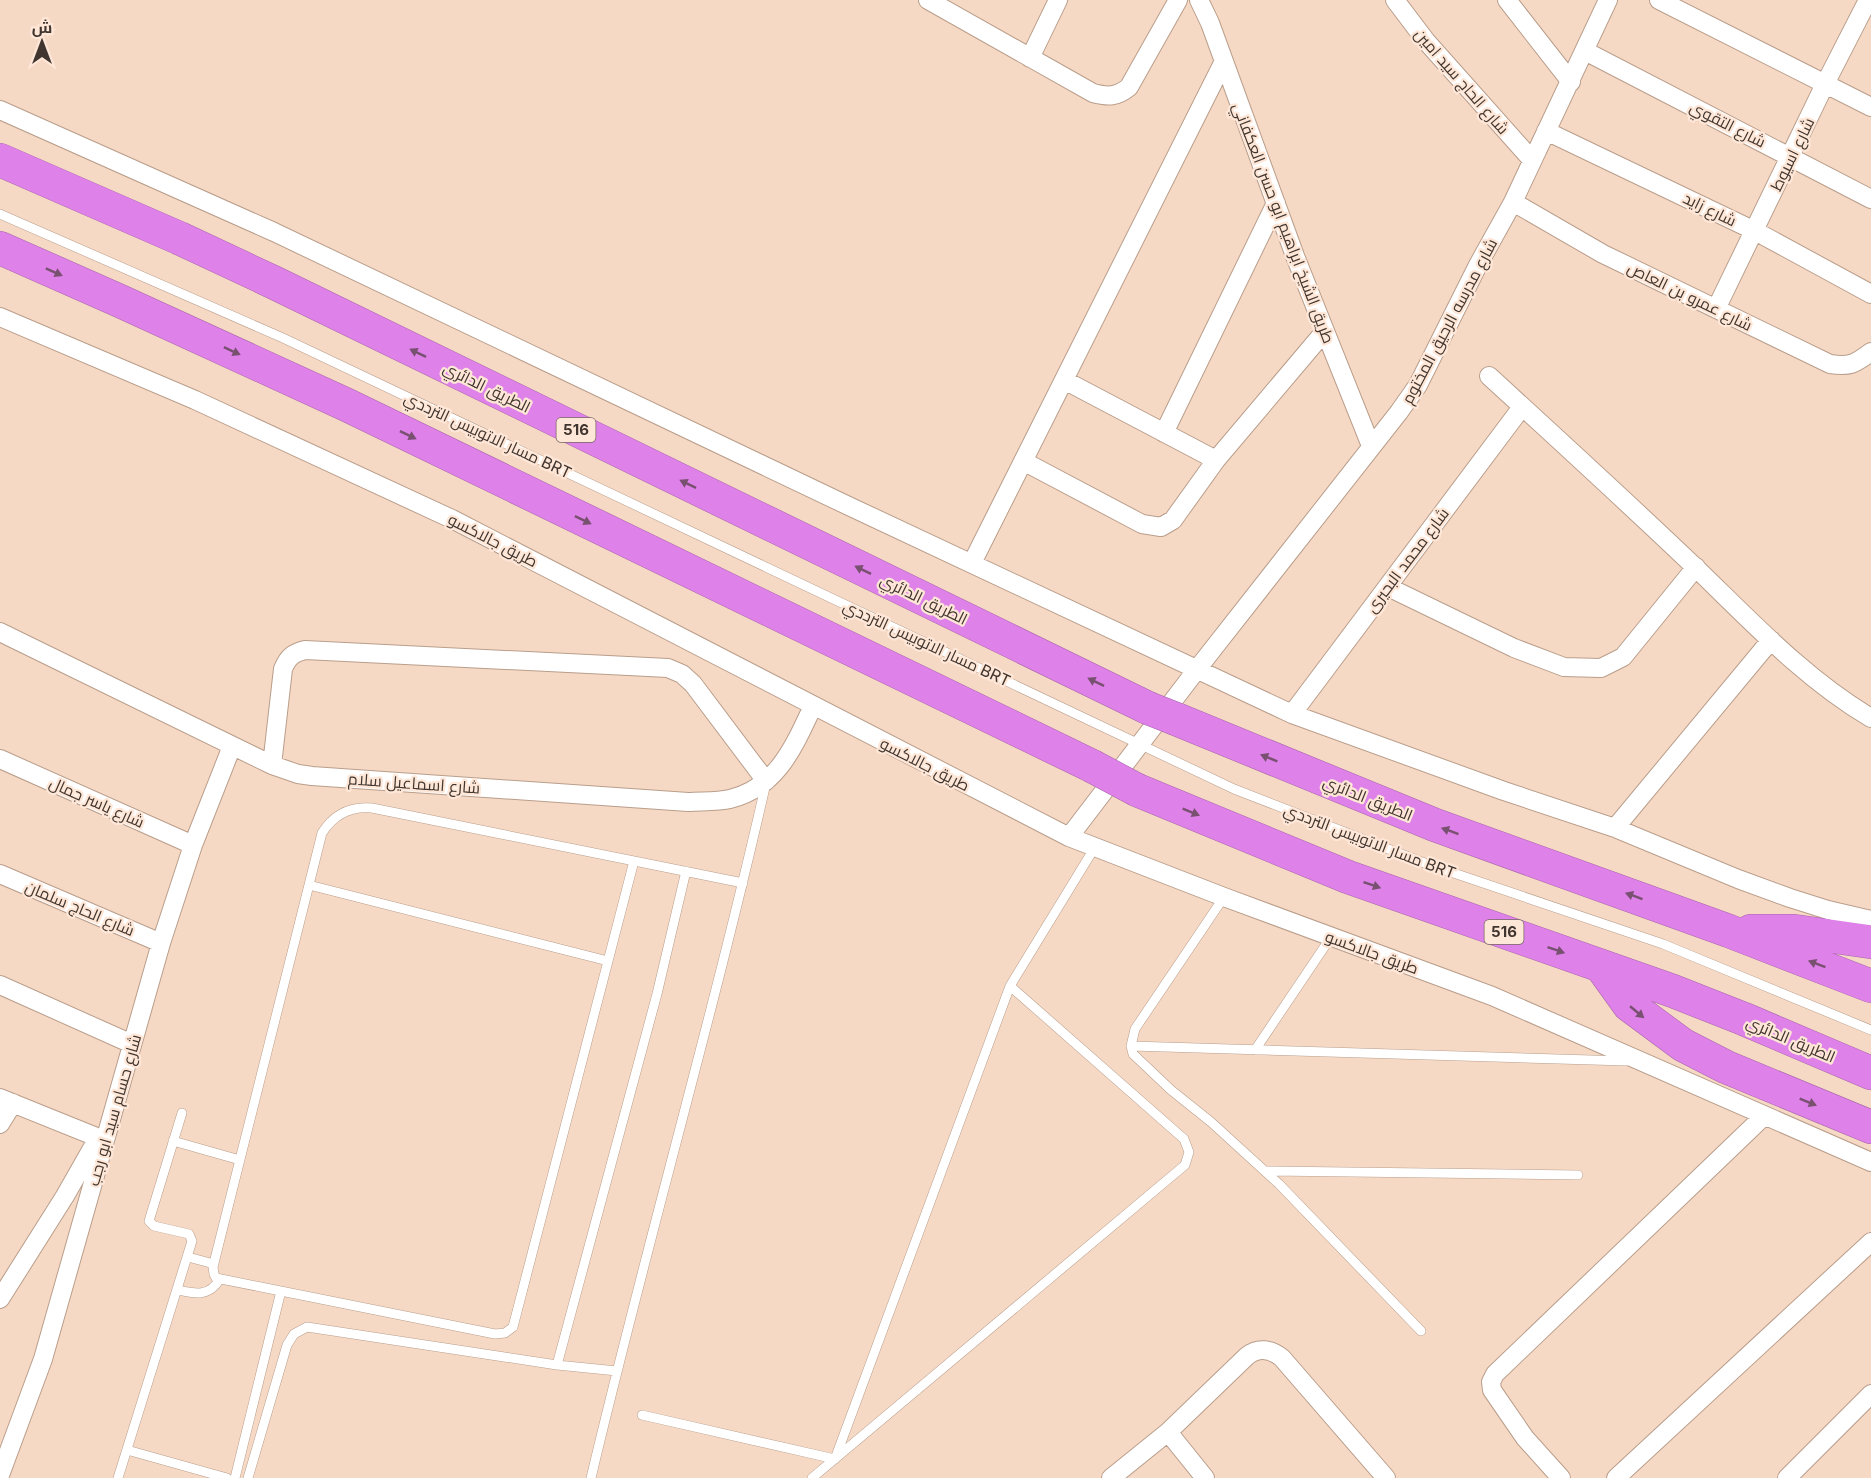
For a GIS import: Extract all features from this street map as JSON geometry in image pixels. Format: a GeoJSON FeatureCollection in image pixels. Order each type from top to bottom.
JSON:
{"type":"FeatureCollection","features":[{"type":"Feature","properties":{"kind":"highway","name":"الطريق الدائري"},"geometry":{"type":"LineString","coordinates":[[0,160],[168,233],[275,283],[1162,714],[1435,825],[1729,930],[1871,986]]}},
{"type":"Feature","properties":{"kind":"highway","name":"الطريق الدائري"},"geometry":{"type":"LineString","coordinates":[[0,248],[347,405],[1092,766],[1137,790],[1348,877],[1744,1019],[1871,1073]]}},
{"type":"Feature","properties":{"kind":"highway"},"geometry":{"type":"LineString","coordinates":[[1729,930],[1794,931],[1871,942]]}},
{"type":"Feature","properties":{"kind":"highway"},"geometry":{"type":"LineString","coordinates":[[1601,966],[1629,1005],[1683,1045],[1725,1067],[1871,1127]]}},
{"type":"Feature","properties":{"kind":"street"},"geometry":{"type":"LineString","coordinates":[[1029,58],[1058,0]]}},
{"type":"Feature","properties":{"kind":"street"},"geometry":{"type":"LineString","coordinates":[[935,2],[1093,93],[1112,96],[1121,94],[1130,87],[1178,0]]}},
{"type":"Feature","properties":{"kind":"street","name":"طريق الشيخ ابراهيم ابو حسن العكفاني"},"geometry":{"type":"LineString","coordinates":[[1199,0],[1210,23],[1295,256],[1371,446]]}},
{"type":"Feature","properties":{"kind":"street","name":"شارع الحاج سيد امين"},"geometry":{"type":"LineString","coordinates":[[1395,0],[1426,41],[1532,160]]}},
{"type":"Feature","properties":{"kind":"street"},"geometry":{"type":"LineString","coordinates":[[1507,0],[1571,82]]}},
{"type":"Feature","properties":{"kind":"street","name":"شارع مدرسه الرحيق المختوم"},"geometry":{"type":"LineString","coordinates":[[1069,837],[1418,385],[1478,265],[1513,202],[1608,0]]}},
{"type":"Feature","properties":{"kind":"street"},"geometry":{"type":"LineString","coordinates":[[1659,0],[1871,107]]}},
{"type":"Feature","properties":{"kind":"street","name":"شارع اسيوط"},"geometry":{"type":"LineString","coordinates":[[1716,309],[1825,84],[1868,6]]}},
{"type":"Feature","properties":{"kind":"street","name":"شارع التقوي"},"geometry":{"type":"LineString","coordinates":[[1585,51],[1871,199]]}},
{"type":"Feature","properties":{"kind":"street"},"geometry":{"type":"LineString","coordinates":[[972,563],[1223,63]]}},
{"type":"Feature","properties":{"kind":"street"},"geometry":{"type":"LineString","coordinates":[[0,110],[274,232],[1292,714],[1504,791],[1615,828],[1790,898],[1871,920]]}},
{"type":"Feature","properties":{"kind":"street","name":"شارع زايد"},"geometry":{"type":"LineString","coordinates":[[1546,131],[1755,231],[1871,294]]}},
{"type":"Feature","properties":{"kind":"street","name":"شارع عمرو بن العاص"},"geometry":{"type":"LineString","coordinates":[[1513,202],[1603,254],[1830,364],[1842,366],[1854,364],[1871,352]]}},
{"type":"Feature","properties":{"kind":"street"},"geometry":{"type":"LineString","coordinates":[[1164,433],[1276,203]]}},
{"type":"Feature","properties":{"kind":"street","name":"طريق جالاكسو"},"geometry":{"type":"LineString","coordinates":[[0,317],[206,405],[452,519],[1069,837],[1491,996],[1871,1162]]}},
{"type":"Feature","properties":{"kind":"street"},"geometry":{"type":"LineString","coordinates":[[1023,461],[1142,524],[1161,527],[1173,520],[1216,460],[1325,332]]}},
{"type":"Feature","properties":{"kind":"street"},"geometry":{"type":"LineString","coordinates":[[1489,376],[1814,679],[1871,718]]}},
{"type":"Feature","properties":{"kind":"street"},"geometry":{"type":"LineString","coordinates":[[1064,380],[1216,460]]}},
{"type":"Feature","properties":{"kind":"street","name":"شارع محمد البحيرى"},"geometry":{"type":"LineString","coordinates":[[1292,714],[1522,407]]}},
{"type":"Feature","properties":{"kind":"street"},"geometry":{"type":"LineString","coordinates":[[1388,587],[1514,648],[1564,667],[1601,668],[1623,657],[1696,567]]}},
{"type":"Feature","properties":{"kind":"street","name":"شارع اسماعيل سلام"},"geometry":{"type":"LineString","coordinates":[[1,635],[272,765],[312,776],[688,802],[730,799],[749,792],[766,781],[788,758],[813,706]]}},
{"type":"Feature","properties":{"kind":"street"},"geometry":{"type":"LineString","coordinates":[[1615,828],[1771,640]]}},
{"type":"Feature","properties":{"kind":"street"},"geometry":{"type":"LineString","coordinates":[[272,765],[283,669],[287,659],[295,652],[305,650],[668,668],[682,674],[693,684],[766,781]]}},
{"type":"Feature","properties":{"kind":"street","name":"شارع حسام سيد ابو رجب"},"geometry":{"type":"LineString","coordinates":[[0,1474],[43,1359],[66,1281],[101,1139],[132,1044],[161,943],[194,845],[232,746]]}},
{"type":"Feature","properties":{"kind":"street","name":"شارع ياسر جمال"},"geometry":{"type":"LineString","coordinates":[[0,759],[194,845]]}},
{"type":"Feature","properties":{"kind":"street","name":"شارع الحاج سلمان"},"geometry":{"type":"LineString","coordinates":[[0,874],[161,943]]}},
{"type":"Feature","properties":{"kind":"street"},"geometry":{"type":"LineString","coordinates":[[0,985],[132,1044]]}},
{"type":"Feature","properties":{"kind":"street"},"geometry":{"type":"LineString","coordinates":[[0,1124],[6,1101],[101,1139],[0,1299]]}},
{"type":"Feature","properties":{"kind":"street"},"geometry":{"type":"LineString","coordinates":[[1561,1478],[1525,1438],[1492,1390],[1491,1382],[1495,1374],[1764,1116]]}},
{"type":"Feature","properties":{"kind":"street"},"geometry":{"type":"LineString","coordinates":[[1616,1478],[1871,1242]]}},
{"type":"Feature","properties":{"kind":"street"},"geometry":{"type":"LineString","coordinates":[[1111,1478],[1168,1432],[1246,1356],[1252,1352],[1264,1350],[1277,1354],[1286,1362],[1386,1478]]}},
{"type":"Feature","properties":{"kind":"street"},"geometry":{"type":"LineString","coordinates":[[1786,1478],[1871,1394]]}},
{"type":"Feature","properties":{"kind":"street"},"geometry":{"type":"LineString","coordinates":[[1168,1432],[1205,1478]]}},
{"type":"Feature","properties":{"kind":"lane","name":"مسار الاتوبيس الترددي BRT"},"geometry":{"type":"LineString","coordinates":[[0,214],[283,338],[1234,789],[1427,864],[1663,944],[1871,1030]]}},
{"type":"Feature","properties":{"kind":"lane"},"geometry":{"type":"LineString","coordinates":[[591,1478],[743,883],[766,781]]}},
{"type":"Feature","properties":{"kind":"lane"},"geometry":{"type":"LineString","coordinates":[[634,861],[513,1327],[505,1333],[495,1334],[220,1279],[214,1274],[214,1264],[322,833],[328,824],[345,811],[363,807],[686,871],[743,883]]}},
{"type":"Feature","properties":{"kind":"lane"},"geometry":{"type":"LineString","coordinates":[[835,1459],[1010,986],[1095,847]]}},
{"type":"Feature","properties":{"kind":"lane"},"geometry":{"type":"LineString","coordinates":[[557,1365],[657,994],[686,871]]}},
{"type":"Feature","properties":{"kind":"lane"},"geometry":{"type":"LineString","coordinates":[[309,885],[608,961]]}},
{"type":"Feature","properties":{"kind":"lane"},"geometry":{"type":"LineString","coordinates":[[1224,897],[1135,1029],[1131,1046],[1133,1054],[1265,1171],[1421,1331]]}},
{"type":"Feature","properties":{"kind":"lane"},"geometry":{"type":"LineString","coordinates":[[1255,1050],[1331,937]]}},
{"type":"Feature","properties":{"kind":"lane"},"geometry":{"type":"LineString","coordinates":[[812,1478],[1185,1165],[1190,1152],[1184,1139],[1010,986]]}},
{"type":"Feature","properties":{"kind":"lane"},"geometry":{"type":"LineString","coordinates":[[1131,1046],[1642,1061]]}},
{"type":"Feature","properties":{"kind":"lane"},"geometry":{"type":"LineString","coordinates":[[118,1478],[192,1241],[189,1234],[154,1226],[149,1221],[182,1113]]}},
{"type":"Feature","properties":{"kind":"lane"},"geometry":{"type":"LineString","coordinates":[[173,1141],[240,1160]]}},
{"type":"Feature","properties":{"kind":"lane"},"geometry":{"type":"LineString","coordinates":[[1265,1171],[1578,1175]]}},
{"type":"Feature","properties":{"kind":"lane"},"geometry":{"type":"LineString","coordinates":[[188,1257],[214,1264]]}},
{"type":"Feature","properties":{"kind":"lane"},"geometry":{"type":"LineString","coordinates":[[178,1290],[201,1294],[212,1289],[220,1279]]}},
{"type":"Feature","properties":{"kind":"lane"},"geometry":{"type":"LineString","coordinates":[[235,1478],[281,1291]]}},
{"type":"Feature","properties":{"kind":"lane"},"geometry":{"type":"LineString","coordinates":[[248,1478],[287,1345],[294,1334],[307,1327],[557,1365],[617,1371]]}},
{"type":"Feature","properties":{"kind":"lane"},"geometry":{"type":"LineString","coordinates":[[642,1415],[835,1459]]}},
{"type":"Feature","properties":{"kind":"lane"},"geometry":{"type":"LineString","coordinates":[[127,1450],[227,1478]]}}]}
